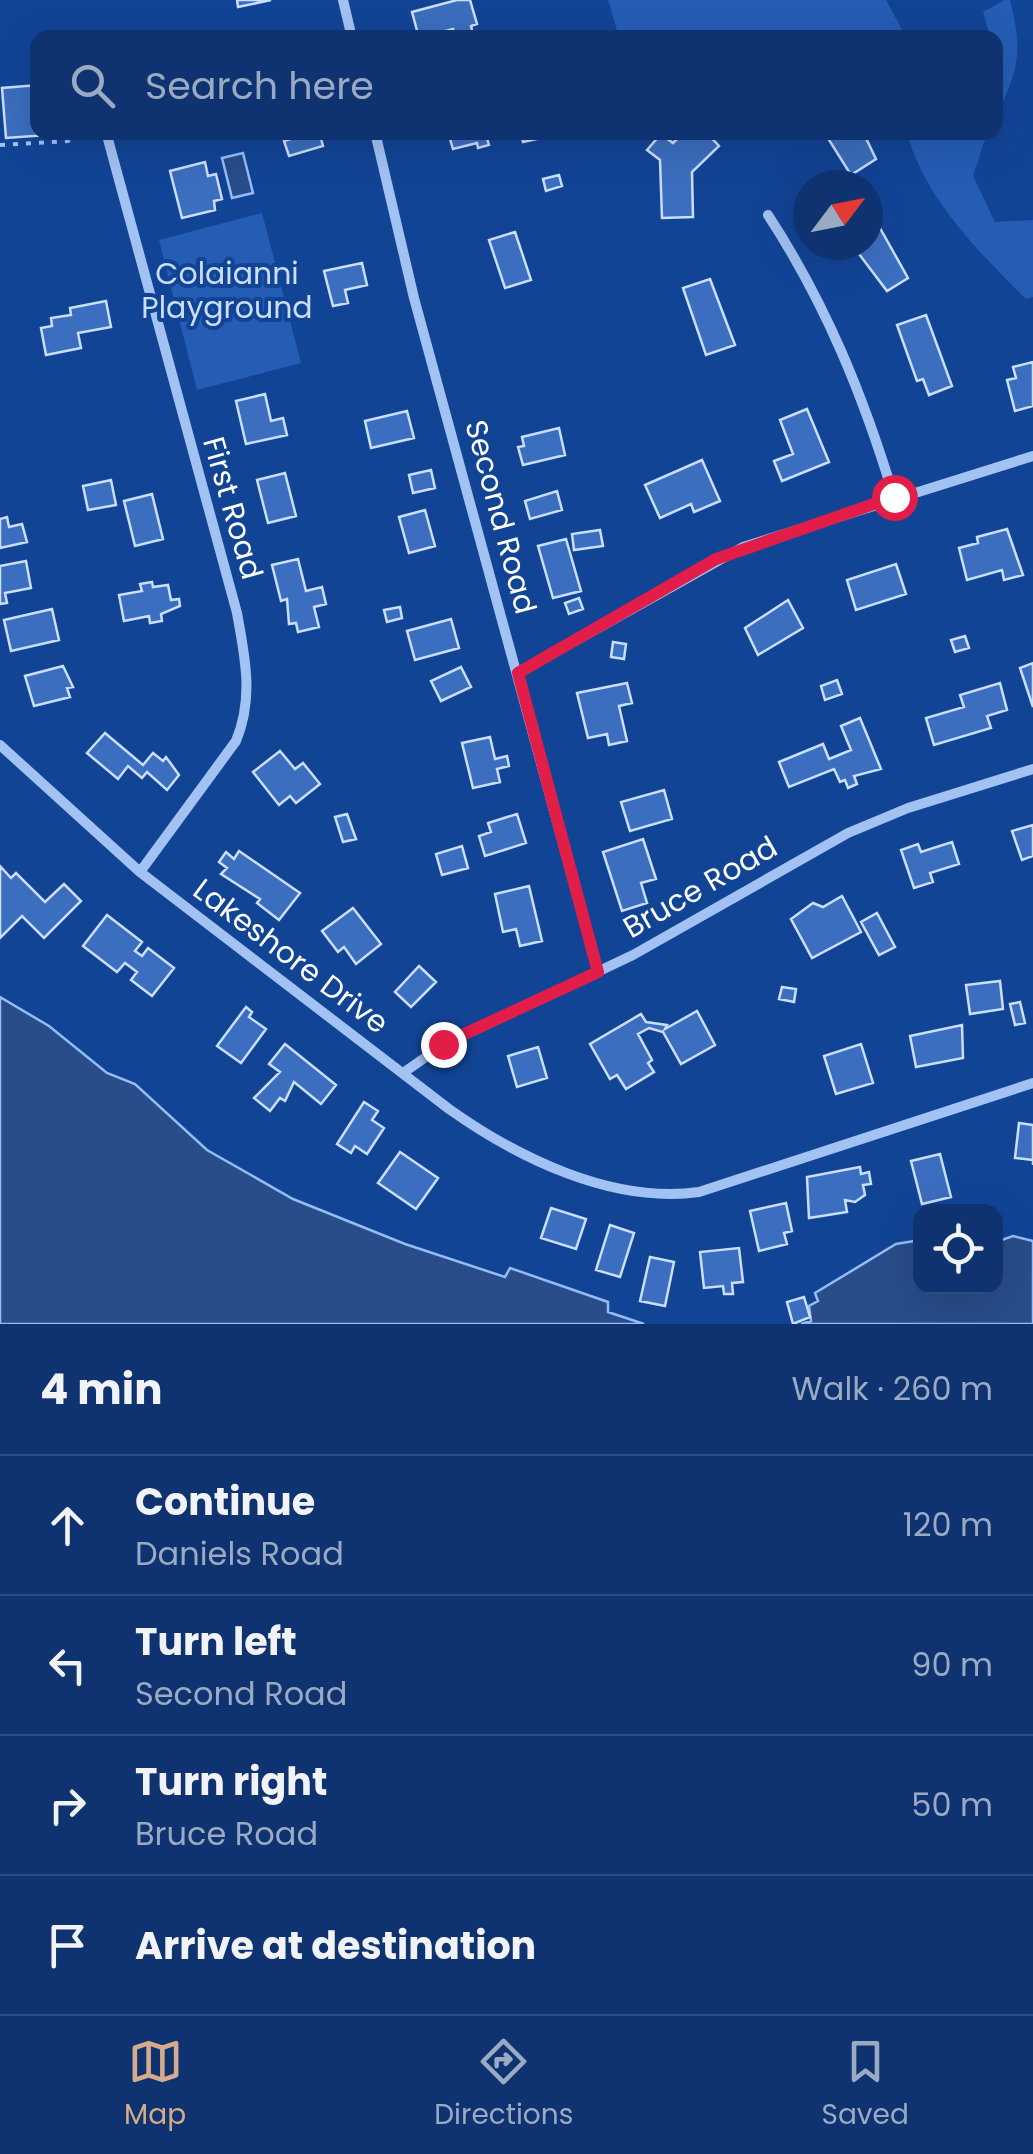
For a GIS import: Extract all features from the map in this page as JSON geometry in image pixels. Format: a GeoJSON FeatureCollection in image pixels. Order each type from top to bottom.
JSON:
{"type":"FeatureCollection","features":[{"type":"Feature","properties":{"kind":"street"},"geometry":{"type":"LineString","coordinates":[[343,0],[350,30]]}},
{"type":"Feature","properties":{"kind":"street","name":"First Road"},"geometry":{"type":"LineString","coordinates":[[108,140],[237,613],[248,680],[244,722],[236,741],[140,872]]}},
{"type":"Feature","properties":{"kind":"street","name":"Second Road"},"geometry":{"type":"LineString","coordinates":[[377,140],[414,298],[598,972]]}},
{"type":"Feature","properties":{"kind":"street"},"geometry":{"type":"LineString","coordinates":[[768,215],[830,320],[863,397],[894,497]]}},
{"type":"Feature","properties":{"kind":"street"},"geometry":{"type":"LineString","coordinates":[[518,673],[716,559],[894,497],[1033,456]]}},
{"type":"Feature","properties":{"kind":"street","name":"Lakeshore Drive"},"geometry":{"type":"LineString","coordinates":[[0,745],[140,872],[477,1128],[528,1155],[600,1182],[672,1196],[732,1183],[841,1143],[1033,1083]]}},
{"type":"Feature","properties":{"kind":"street","name":"Bruce Road"},"geometry":{"type":"LineString","coordinates":[[403,1072],[443,1044],[598,972],[875,820],[1033,769]]}},
{"type":"Feature","properties":{"kind":"path"},"geometry":{"type":"LineString","coordinates":[[0,144],[68,140]]}},
{"type":"Feature","properties":{"kind":"green space"},"geometry":{"type":"Polygon","coordinates":[[[608,0],[886,0],[902,30],[617,30],[608,0]]]}},
{"type":"Feature","properties":{"kind":"green space"},"geometry":{"type":"Polygon","coordinates":[[[1010,0],[1017,47],[1014,73],[1003,101],[1003,30],[988,30],[983,12],[1010,0]]]}},
{"type":"Feature","properties":{"kind":"green space"},"geometry":{"type":"Polygon","coordinates":[[[909,140],[985,140],[973,176],[995,222],[1033,220],[1033,297],[1026,299],[955,223],[915,157],[909,140]]]}},
{"type":"Feature","properties":{"kind":"green space","name":"Colaianni Playground"},"geometry":{"type":"Polygon","coordinates":[[[262,213],[301,363],[197,390],[159,240],[262,213]]]}},
{"type":"Feature","properties":{"kind":"shaded area"},"geometry":{"type":"Polygon","coordinates":[[[243,153],[253,193],[232,198],[222,158],[243,153]]]}},
{"type":"Feature","properties":{"kind":"shaded area"},"geometry":{"type":"Polygon","coordinates":[[[0,997],[49,1026],[107,1073],[135,1084],[207,1150],[293,1199],[405,1244],[505,1277],[510,1268],[608,1302],[608,1312],[644,1324],[0,1324],[0,997]]]}},
{"type":"Feature","properties":{"kind":"shaded area"},"geometry":{"type":"Polygon","coordinates":[[[1013,1236],[1033,1241],[1033,1324],[801,1324],[811,1321],[809,1306],[818,1301],[815,1293],[896,1244],[913,1241],[913,1294],[1003,1294],[1003,1240],[1013,1236]]]}},
{"type":"Feature","properties":{"kind":"building"},"geometry":{"type":"Polygon","coordinates":[[[237,0],[271,0],[238,7],[237,0]]]}},
{"type":"Feature","properties":{"kind":"building"},"geometry":{"type":"Polygon","coordinates":[[[470,0],[477,24],[471,26],[472,30],[417,30],[412,12],[470,0]]]}},
{"type":"Feature","properties":{"kind":"building"},"geometry":{"type":"Polygon","coordinates":[[[30,86],[30,136],[6,138],[2,88],[30,86]]]}},
{"type":"Feature","properties":{"kind":"building"},"geometry":{"type":"Polygon","coordinates":[[[321,140],[323,146],[289,156],[284,141],[321,140]]]}},
{"type":"Feature","properties":{"kind":"building"},"geometry":{"type":"Polygon","coordinates":[[[450,140],[487,140],[489,145],[478,148],[477,143],[453,149],[450,140]]]}},
{"type":"Feature","properties":{"kind":"building"},"geometry":{"type":"Polygon","coordinates":[[[656,140],[713,140],[719,146],[692,172],[693,217],[662,218],[660,160],[647,150],[656,140]]]}},
{"type":"Feature","properties":{"kind":"building"},"geometry":{"type":"Polygon","coordinates":[[[829,140],[867,140],[876,159],[859,170],[848,170],[829,140]]]}},
{"type":"Feature","properties":{"kind":"building"},"geometry":{"type":"Polygon","coordinates":[[[205,162],[208,176],[216,174],[222,199],[214,201],[215,210],[182,218],[170,171],[205,162]]]}},
{"type":"Feature","properties":{"kind":"building"},"geometry":{"type":"Polygon","coordinates":[[[559,175],[562,186],[546,191],[543,179],[559,175]]]}},
{"type":"Feature","properties":{"kind":"building"},"geometry":{"type":"Polygon","coordinates":[[[515,232],[531,280],[505,288],[489,240],[515,232]]]}},
{"type":"Feature","properties":{"kind":"building"},"geometry":{"type":"Polygon","coordinates":[[[883,233],[908,278],[887,291],[864,260],[883,260],[883,233]]]}},
{"type":"Feature","properties":{"kind":"building"},"geometry":{"type":"Polygon","coordinates":[[[362,263],[367,285],[345,290],[348,303],[333,306],[324,271],[362,263]]]}},
{"type":"Feature","properties":{"kind":"building"},"geometry":{"type":"Polygon","coordinates":[[[710,279],[735,345],[706,355],[683,288],[710,279]]]}},
{"type":"Feature","properties":{"kind":"building"},"geometry":{"type":"Polygon","coordinates":[[[106,301],[111,327],[78,333],[81,348],[46,355],[41,328],[52,326],[51,318],[71,315],[70,308],[106,301]]]}},
{"type":"Feature","properties":{"kind":"building"},"geometry":{"type":"Polygon","coordinates":[[[926,315],[952,386],[929,395],[923,379],[917,381],[897,325],[926,315]]]}},
{"type":"Feature","properties":{"kind":"building"},"geometry":{"type":"Polygon","coordinates":[[[1033,362],[1033,406],[1015,411],[1007,380],[1016,378],[1013,367],[1033,362]]]}},
{"type":"Feature","properties":{"kind":"building"},"geometry":{"type":"Polygon","coordinates":[[[265,394],[271,421],[283,418],[287,435],[246,444],[236,401],[265,394]]]}},
{"type":"Feature","properties":{"kind":"building"},"geometry":{"type":"Polygon","coordinates":[[[807,409],[829,462],[782,481],[774,461],[793,454],[780,420],[807,409]]]}},
{"type":"Feature","properties":{"kind":"building"},"geometry":{"type":"Polygon","coordinates":[[[407,411],[414,438],[371,448],[365,421],[407,411]]]}},
{"type":"Feature","properties":{"kind":"building"},"geometry":{"type":"Polygon","coordinates":[[[559,428],[565,455],[523,465],[518,447],[524,446],[522,437],[559,428]]]}},
{"type":"Feature","properties":{"kind":"building"},"geometry":{"type":"Polygon","coordinates":[[[702,460],[720,501],[694,512],[691,504],[660,518],[645,485],[702,460]]]}},
{"type":"Feature","properties":{"kind":"building"},"geometry":{"type":"Polygon","coordinates":[[[431,470],[435,488],[413,493],[409,475],[431,470]]]}},
{"type":"Feature","properties":{"kind":"building"},"geometry":{"type":"Polygon","coordinates":[[[285,473],[296,516],[268,523],[257,480],[285,473]]]}},
{"type":"Feature","properties":{"kind":"building"},"geometry":{"type":"Polygon","coordinates":[[[111,480],[116,505],[88,510],[83,486],[111,480]]]}},
{"type":"Feature","properties":{"kind":"building"},"geometry":{"type":"Polygon","coordinates":[[[557,491],[562,510],[530,519],[525,501],[557,491]]]}},
{"type":"Feature","properties":{"kind":"building"},"geometry":{"type":"Polygon","coordinates":[[[152,494],[163,539],[135,546],[124,501],[152,494]]]}},
{"type":"Feature","properties":{"kind":"building"},"geometry":{"type":"Polygon","coordinates":[[[425,510],[435,546],[409,553],[399,517],[425,510]]]}},
{"type":"Feature","properties":{"kind":"building"},"geometry":{"type":"Polygon","coordinates":[[[7,517],[9,527],[22,524],[27,542],[0,548],[0,519],[7,517]]]}},
{"type":"Feature","properties":{"kind":"building"},"geometry":{"type":"Polygon","coordinates":[[[1007,529],[1023,575],[1004,580],[1002,570],[967,580],[959,548],[978,543],[977,537],[1007,529]]]}},
{"type":"Feature","properties":{"kind":"building"},"geometry":{"type":"Polygon","coordinates":[[[600,530],[603,546],[574,550],[572,534],[600,530]]]}},
{"type":"Feature","properties":{"kind":"building"},"geometry":{"type":"Polygon","coordinates":[[[566,539],[581,591],[553,598],[538,546],[566,539]]]}},
{"type":"Feature","properties":{"kind":"building"},"geometry":{"type":"Polygon","coordinates":[[[298,559],[306,591],[322,587],[326,604],[314,607],[319,627],[298,632],[296,623],[289,624],[287,599],[281,601],[272,565],[298,559]]]}},
{"type":"Feature","properties":{"kind":"building"},"geometry":{"type":"Polygon","coordinates":[[[26,561],[31,588],[5,593],[7,603],[0,604],[0,566],[26,561]]]}},
{"type":"Feature","properties":{"kind":"building"},"geometry":{"type":"Polygon","coordinates":[[[896,564],[906,594],[856,610],[847,580],[896,564]]]}},
{"type":"Feature","properties":{"kind":"building"},"geometry":{"type":"Polygon","coordinates":[[[152,582],[153,587],[168,585],[171,600],[179,599],[180,606],[161,614],[162,621],[150,623],[149,616],[124,621],[119,595],[142,591],[140,584],[152,582]]]}},
{"type":"Feature","properties":{"kind":"building"},"geometry":{"type":"Polygon","coordinates":[[[579,598],[583,609],[569,614],[565,603],[579,598]]]}},
{"type":"Feature","properties":{"kind":"building"},"geometry":{"type":"Polygon","coordinates":[[[788,600],[803,628],[758,655],[745,628],[788,600]]]}},
{"type":"Feature","properties":{"kind":"building"},"geometry":{"type":"Polygon","coordinates":[[[400,607],[402,618],[387,622],[384,610],[400,607]]]}},
{"type":"Feature","properties":{"kind":"building"},"geometry":{"type":"Polygon","coordinates":[[[52,609],[59,640],[11,651],[4,620],[52,609]]]}},
{"type":"Feature","properties":{"kind":"building"},"geometry":{"type":"Polygon","coordinates":[[[451,619],[459,648],[415,660],[407,631],[451,619]]]}},
{"type":"Feature","properties":{"kind":"building"},"geometry":{"type":"Polygon","coordinates":[[[965,636],[969,648],[955,652],[951,640],[965,636]]]}},
{"type":"Feature","properties":{"kind":"building"},"geometry":{"type":"Polygon","coordinates":[[[613,642],[626,644],[624,659],[611,657],[613,642]]]}},
{"type":"Feature","properties":{"kind":"building"},"geometry":{"type":"Polygon","coordinates":[[[1033,663],[1033,707],[1020,668],[1033,663]]]}},
{"type":"Feature","properties":{"kind":"building"},"geometry":{"type":"Polygon","coordinates":[[[63,666],[73,687],[67,688],[70,697],[34,706],[25,676],[63,666]]]}},
{"type":"Feature","properties":{"kind":"building"},"geometry":{"type":"Polygon","coordinates":[[[461,667],[471,687],[441,701],[431,681],[461,667]]]}},
{"type":"Feature","properties":{"kind":"building"},"geometry":{"type":"Polygon","coordinates":[[[837,680],[842,694],[825,700],[821,686],[837,680]]]}},
{"type":"Feature","properties":{"kind":"building"},"geometry":{"type":"Polygon","coordinates":[[[627,683],[632,703],[619,706],[627,741],[609,745],[607,734],[588,738],[577,693],[627,683]]]}},
{"type":"Feature","properties":{"kind":"building"},"geometry":{"type":"Polygon","coordinates":[[[1000,683],[1007,710],[987,716],[991,728],[934,745],[926,718],[964,707],[960,695],[1000,683]]]}},
{"type":"Feature","properties":{"kind":"building"},"geometry":{"type":"Polygon","coordinates":[[[860,718],[881,769],[854,776],[857,784],[848,788],[834,769],[789,787],[779,762],[823,744],[829,759],[851,750],[841,726],[860,718]]]}},
{"type":"Feature","properties":{"kind":"building"},"geometry":{"type":"Polygon","coordinates":[[[105,733],[143,765],[153,753],[163,761],[166,757],[179,775],[167,790],[147,772],[142,778],[128,766],[118,779],[87,753],[105,733]]]}},
{"type":"Feature","properties":{"kind":"building"},"geometry":{"type":"Polygon","coordinates":[[[490,737],[495,759],[507,756],[509,766],[497,769],[500,782],[473,788],[462,743],[490,737]]]}},
{"type":"Feature","properties":{"kind":"building"},"geometry":{"type":"Polygon","coordinates":[[[280,751],[295,769],[303,763],[320,784],[296,803],[290,796],[279,805],[253,772],[280,751]]]}},
{"type":"Feature","properties":{"kind":"building"},"geometry":{"type":"Polygon","coordinates":[[[664,790],[672,819],[630,831],[621,802],[664,790]]]}},
{"type":"Feature","properties":{"kind":"building"},"geometry":{"type":"Polygon","coordinates":[[[347,814],[356,839],[343,842],[335,817],[347,814]]]}},
{"type":"Feature","properties":{"kind":"building"},"geometry":{"type":"Polygon","coordinates":[[[517,814],[526,843],[485,856],[479,836],[491,832],[488,823],[517,814]]]}},
{"type":"Feature","properties":{"kind":"building"},"geometry":{"type":"Polygon","coordinates":[[[1033,825],[1033,856],[1022,860],[1012,831],[1033,825]]]}},
{"type":"Feature","properties":{"kind":"building"},"geometry":{"type":"Polygon","coordinates":[[[643,839],[656,879],[641,883],[647,903],[622,911],[603,852],[643,839]]]}},
{"type":"Feature","properties":{"kind":"building"},"geometry":{"type":"Polygon","coordinates":[[[952,842],[959,864],[930,873],[933,882],[914,888],[901,850],[918,844],[921,852],[952,842]]]}},
{"type":"Feature","properties":{"kind":"building"},"geometry":{"type":"Polygon","coordinates":[[[462,846],[468,868],[442,875],[436,854],[462,846]]]}},
{"type":"Feature","properties":{"kind":"building"},"geometry":{"type":"Polygon","coordinates":[[[239,851],[300,893],[279,920],[257,903],[260,899],[221,874],[227,868],[219,862],[226,852],[234,859],[239,851]]]}},
{"type":"Feature","properties":{"kind":"building"},"geometry":{"type":"Polygon","coordinates":[[[0,866],[11,878],[16,873],[45,902],[64,884],[81,901],[44,938],[22,916],[0,938],[0,866]]]}},
{"type":"Feature","properties":{"kind":"building"},"geometry":{"type":"Polygon","coordinates":[[[529,886],[542,941],[520,946],[516,929],[503,932],[495,894],[529,886]]]}},
{"type":"Feature","properties":{"kind":"building"},"geometry":{"type":"Polygon","coordinates":[[[842,896],[861,932],[812,958],[791,919],[813,903],[823,907],[842,896]]]}},
{"type":"Feature","properties":{"kind":"building"},"geometry":{"type":"Polygon","coordinates":[[[353,908],[381,944],[356,964],[344,947],[338,952],[322,931],[353,908]]]}},
{"type":"Feature","properties":{"kind":"building"},"geometry":{"type":"Polygon","coordinates":[[[877,913],[895,947],[879,955],[861,922],[877,913]]]}},
{"type":"Feature","properties":{"kind":"building"},"geometry":{"type":"Polygon","coordinates":[[[107,915],[142,942],[135,951],[142,956],[148,948],[174,968],[152,996],[131,980],[137,972],[125,963],[117,972],[83,946],[107,915]]]}},
{"type":"Feature","properties":{"kind":"building"},"geometry":{"type":"Polygon","coordinates":[[[419,966],[436,982],[411,1007],[395,992],[419,966]]]}},
{"type":"Feature","properties":{"kind":"building"},"geometry":{"type":"Polygon","coordinates":[[[1000,981],[1003,1009],[970,1014],[966,985],[1000,981]]]}},
{"type":"Feature","properties":{"kind":"building"},"geometry":{"type":"Polygon","coordinates":[[[782,987],[796,989],[794,1002],[779,999],[782,987]]]}},
{"type":"Feature","properties":{"kind":"building"},"geometry":{"type":"Polygon","coordinates":[[[1020,1002],[1025,1023],[1015,1025],[1010,1004],[1020,1002]]]}},
{"type":"Feature","properties":{"kind":"building"},"geometry":{"type":"Polygon","coordinates":[[[246,1007],[252,1012],[249,1017],[266,1029],[241,1063],[217,1046],[246,1007]]]}},
{"type":"Feature","properties":{"kind":"building"},"geometry":{"type":"Polygon","coordinates":[[[697,1011],[715,1045],[681,1064],[663,1032],[649,1028],[638,1034],[654,1072],[626,1089],[617,1075],[610,1079],[590,1044],[641,1014],[646,1022],[667,1025],[665,1029],[697,1011]]]}},
{"type":"Feature","properties":{"kind":"building"},"geometry":{"type":"Polygon","coordinates":[[[962,1025],[963,1058],[916,1067],[910,1036],[962,1025]]]}},
{"type":"Feature","properties":{"kind":"building"},"geometry":{"type":"Polygon","coordinates":[[[285,1044],[336,1085],[321,1104],[294,1082],[285,1101],[280,1098],[270,1111],[254,1098],[280,1072],[269,1064],[285,1044]]]}},
{"type":"Feature","properties":{"kind":"building"},"geometry":{"type":"Polygon","coordinates":[[[861,1044],[873,1083],[836,1094],[824,1056],[861,1044]]]}},
{"type":"Feature","properties":{"kind":"building"},"geometry":{"type":"Polygon","coordinates":[[[538,1047],[547,1078],[517,1087],[508,1056],[538,1047]]]}},
{"type":"Feature","properties":{"kind":"building"},"geometry":{"type":"Polygon","coordinates":[[[364,1102],[378,1111],[372,1120],[384,1128],[367,1154],[355,1146],[351,1153],[337,1144],[364,1102]]]}},
{"type":"Feature","properties":{"kind":"building"},"geometry":{"type":"Polygon","coordinates":[[[1019,1123],[1033,1125],[1033,1160],[1015,1158],[1019,1123]]]}},
{"type":"Feature","properties":{"kind":"building"},"geometry":{"type":"Polygon","coordinates":[[[400,1152],[438,1178],[416,1209],[378,1183],[400,1152]]]}},
{"type":"Feature","properties":{"kind":"building"},"geometry":{"type":"Polygon","coordinates":[[[940,1154],[951,1197],[922,1204],[911,1161],[940,1154]]]}},
{"type":"Feature","properties":{"kind":"building"},"geometry":{"type":"Polygon","coordinates":[[[860,1167],[861,1174],[869,1172],[871,1184],[863,1185],[865,1195],[855,1202],[845,1200],[847,1212],[809,1218],[807,1177],[860,1167]]]}},
{"type":"Feature","properties":{"kind":"building"},"geometry":{"type":"Polygon","coordinates":[[[786,1203],[792,1231],[784,1233],[787,1244],[759,1251],[750,1211],[786,1203]]]}},
{"type":"Feature","properties":{"kind":"building"},"geometry":{"type":"Polygon","coordinates":[[[551,1208],[586,1219],[576,1249],[541,1238],[551,1208]]]}},
{"type":"Feature","properties":{"kind":"building"},"geometry":{"type":"Polygon","coordinates":[[[610,1225],[634,1233],[620,1277],[596,1270],[610,1225]]]}},
{"type":"Feature","properties":{"kind":"building"},"geometry":{"type":"Polygon","coordinates":[[[739,1248],[743,1282],[732,1283],[733,1294],[724,1294],[723,1286],[704,1288],[700,1252],[739,1248]]]}},
{"type":"Feature","properties":{"kind":"building"},"geometry":{"type":"Polygon","coordinates":[[[650,1257],[674,1262],[665,1306],[640,1301],[650,1257]]]}},
{"type":"Feature","properties":{"kind":"building"},"geometry":{"type":"Polygon","coordinates":[[[804,1297],[810,1317],[793,1324],[787,1302],[804,1297]]]}},
{"type":"Feature","properties":{"kind":"route"},"geometry":{"type":"LineString","coordinates":[[443,1044],[598,972],[518,673],[716,559],[770,536],[894,497]]}}]}
